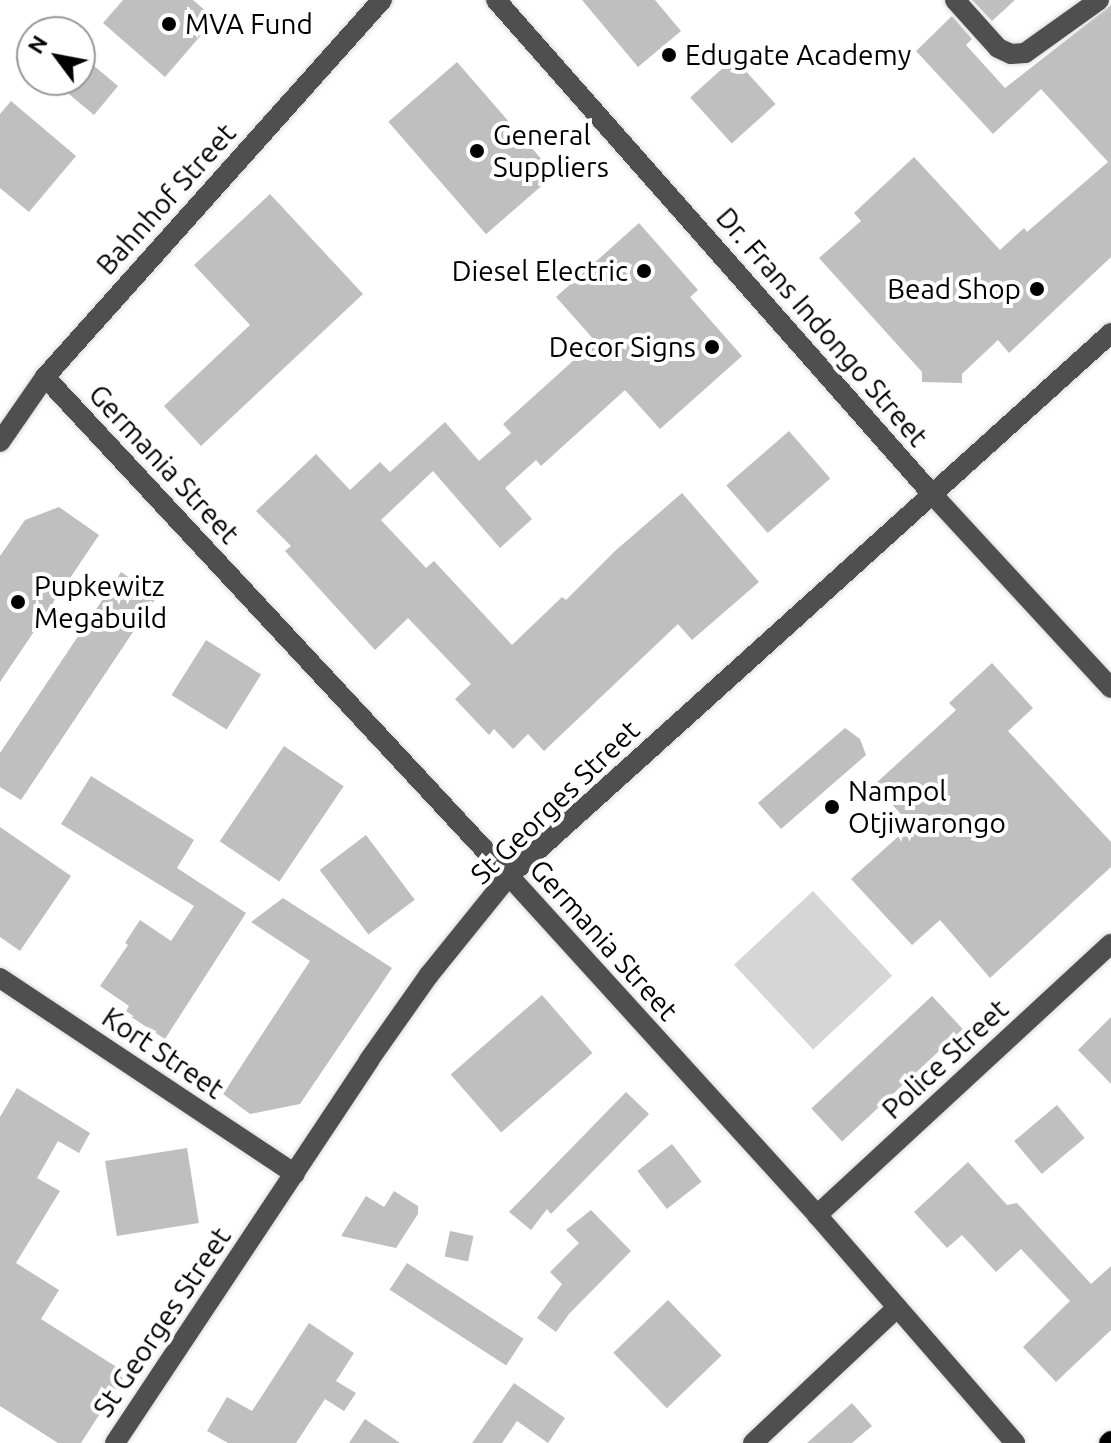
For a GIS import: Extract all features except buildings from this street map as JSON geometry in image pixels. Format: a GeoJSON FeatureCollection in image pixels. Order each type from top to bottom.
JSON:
{"type":"FeatureCollection","features":[{"type":"Feature","properties":{"kind":"street","name":"Bahnhof Street"},"geometry":{"type":"LineString","coordinates":[[0,442],[45,377],[382,0]]}},
{"type":"Feature","properties":{"kind":"street","name":"Dr. Frans Indongo Street"},"geometry":{"type":"LineString","coordinates":[[496,0],[932,494],[1111,688]]}},
{"type":"Feature","properties":{"kind":"street"},"geometry":{"type":"LineString","coordinates":[[955,0],[998,48],[1011,54],[1025,53],[1099,0]]}},
{"type":"Feature","properties":{"kind":"street","name":"St Georges Street"},"geometry":{"type":"LineString","coordinates":[[115,1443],[429,975],[509,876],[1111,333]]}},
{"type":"Feature","properties":{"kind":"street","name":"Germania Street"},"geometry":{"type":"LineString","coordinates":[[45,377],[509,876],[817,1215],[1015,1443]]}},
{"type":"Feature","properties":{"kind":"street","name":"Police Street"},"geometry":{"type":"LineString","coordinates":[[817,1215],[1111,944]]}},
{"type":"Feature","properties":{"kind":"street","name":"Kort Street"},"geometry":{"type":"LineString","coordinates":[[0,978],[295,1174]]}},
{"type":"Feature","properties":{"kind":"street"},"geometry":{"type":"LineString","coordinates":[[753,1443],[897,1308]]}},
{"type":"Feature","properties":{"kind":"shaded area"},"geometry":{"type":"Polygon","coordinates":[[[813,891],[892,976],[813,1049],[734,965],[813,891]]]}},
{"type":"Feature","properties":{"kind":"place","name":"MVA Fund"},"geometry":{"type":"Point","coordinates":[169,24]}},
{"type":"Feature","properties":{"kind":"place","name":"Edugate Academy"},"geometry":{"type":"Point","coordinates":[669,55]}},
{"type":"Feature","properties":{"kind":"place","name":"General Suppliers"},"geometry":{"type":"Point","coordinates":[477,151]}},
{"type":"Feature","properties":{"kind":"place","name":"Diesel Electric"},"geometry":{"type":"Point","coordinates":[644,271]}},
{"type":"Feature","properties":{"kind":"place","name":"Bead Shop"},"geometry":{"type":"Point","coordinates":[1037,289]}},
{"type":"Feature","properties":{"kind":"place","name":"Decor Signs"},"geometry":{"type":"Point","coordinates":[712,347]}},
{"type":"Feature","properties":{"kind":"place","name":"Pupkewitz Megabuild"},"geometry":{"type":"Point","coordinates":[18,602]}},
{"type":"Feature","properties":{"kind":"place","name":"Nampol Otjiwarongo"},"geometry":{"type":"Point","coordinates":[832,807]}}]}
